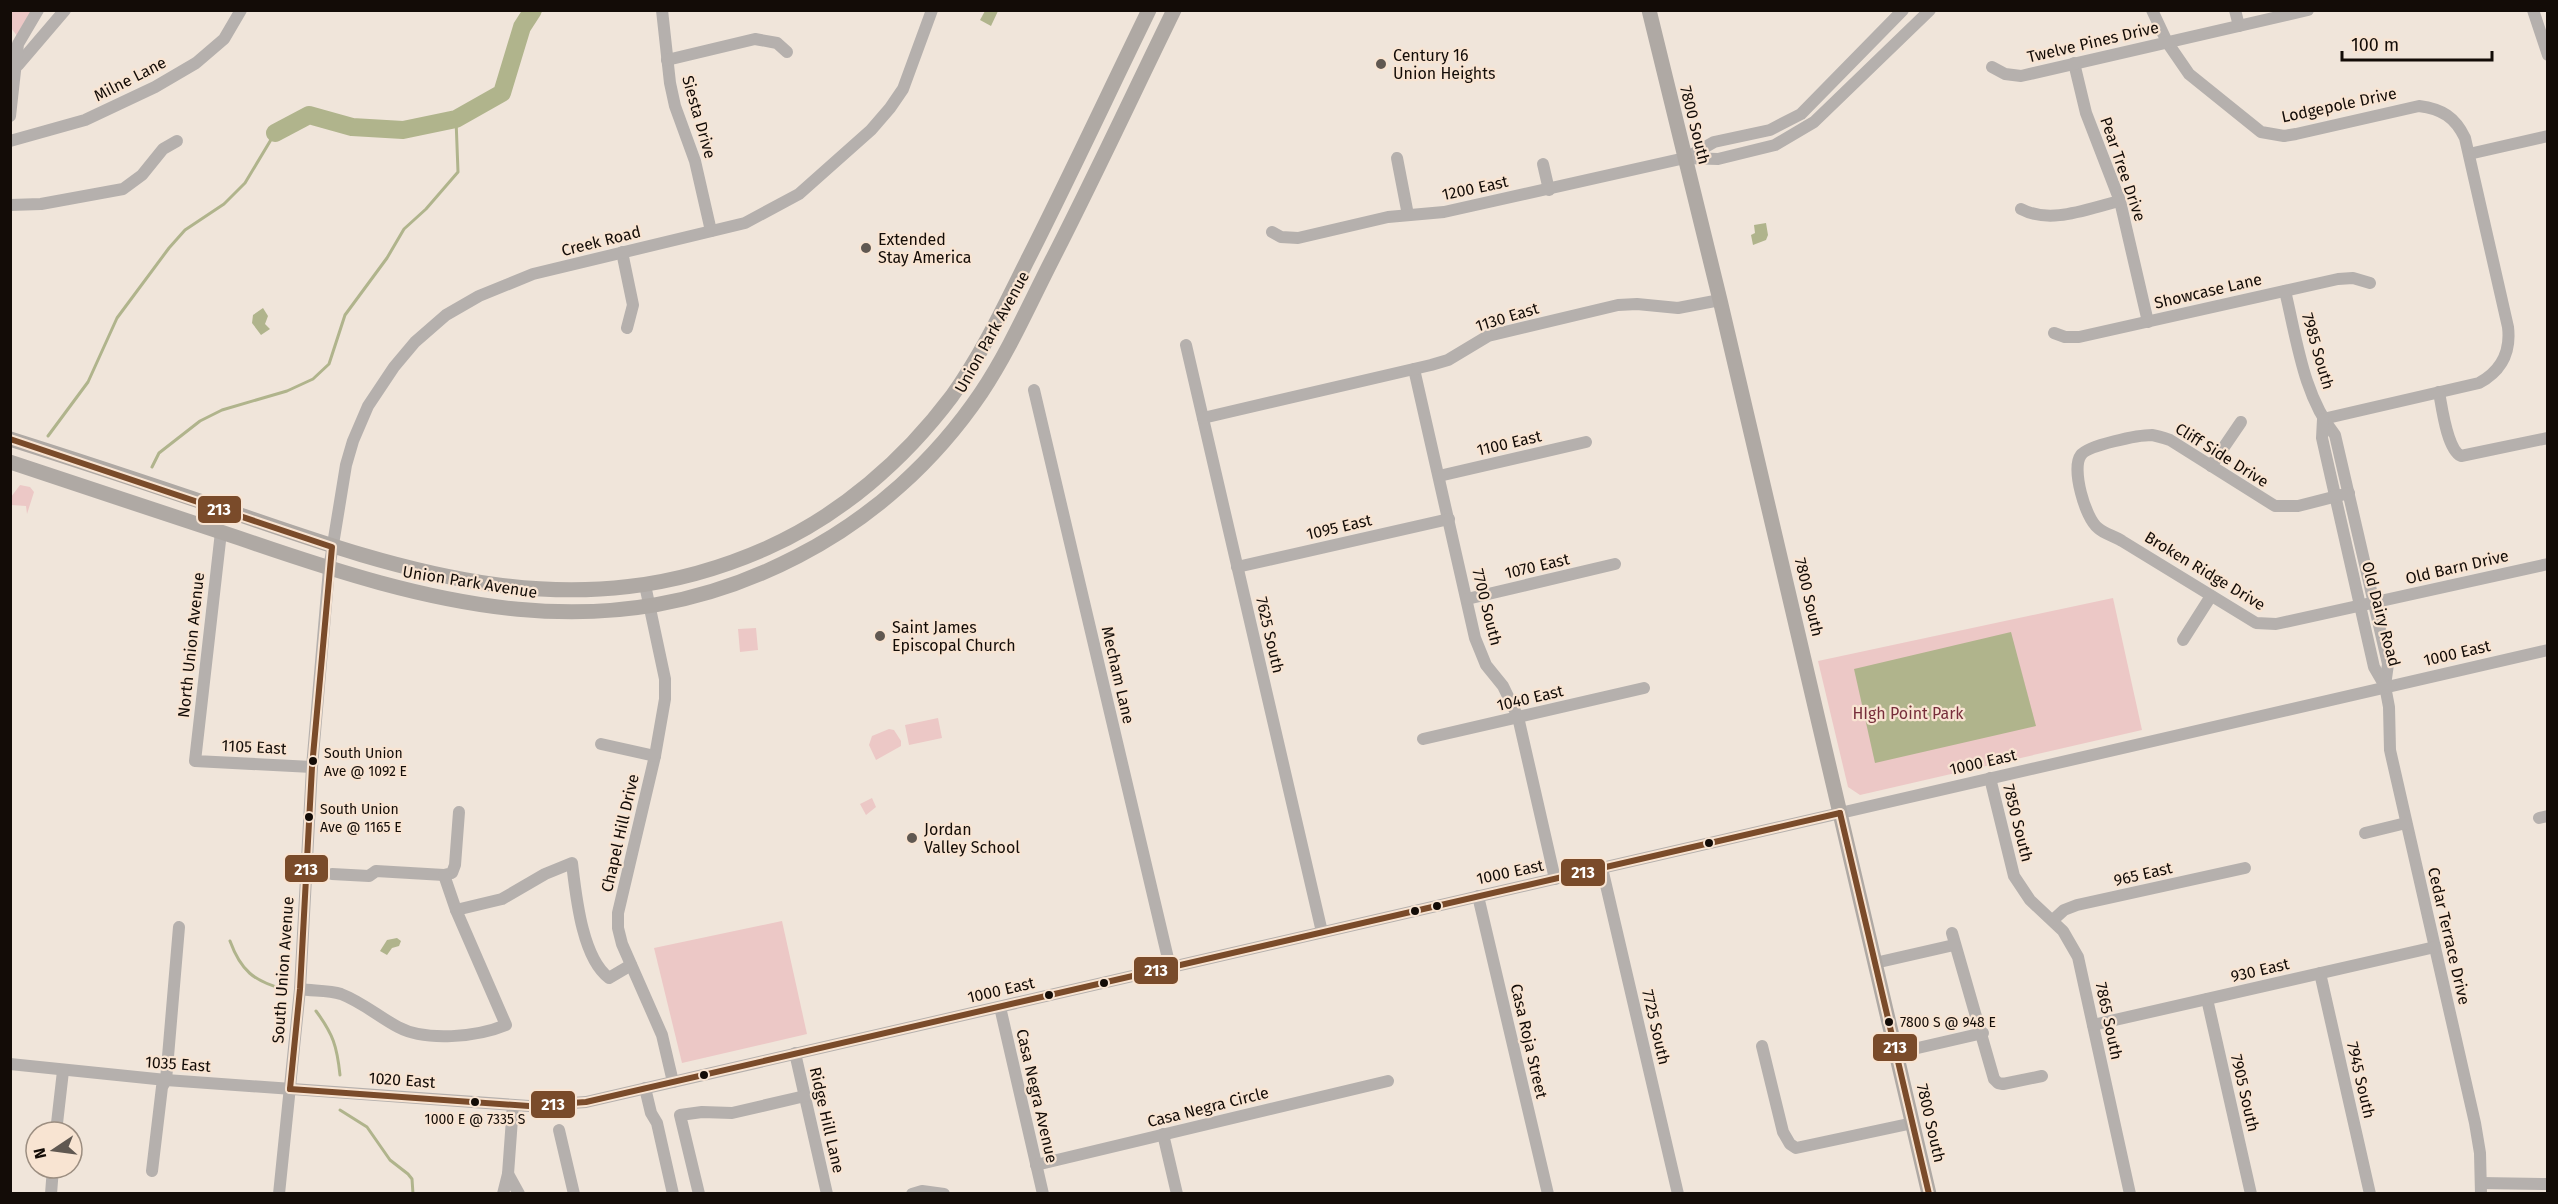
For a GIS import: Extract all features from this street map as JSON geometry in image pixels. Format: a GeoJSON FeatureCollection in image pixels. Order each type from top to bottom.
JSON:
{"type":"FeatureCollection","features":[{"type":"Feature","properties":{"kind":"main road","name":"Union Park Avenue"},"geometry":{"type":"LineString","coordinates":[[10,439],[332,548],[435,575],[502,586],[571,591],[645,585],[724,565],[801,531],[843,504],[875,479],[928,425],[963,380],[996,323],[1071,174],[1149,10]]}},
{"type":"Feature","properties":{"kind":"main road","name":"Union Park Avenue"},"geometry":{"type":"LineString","coordinates":[[17,464],[329,569],[407,591],[502,608],[546,612],[587,612],[650,606],[744,581],[786,563],[823,543],[891,494],[947,437],[980,394],[1010,343],[1174,10]]}},
{"type":"Feature","properties":{"kind":"main road","name":"7800 South"},"geometry":{"type":"LineString","coordinates":[[1649,10],[1720,300],[1929,1194]]}},
{"type":"Feature","properties":{"kind":"main road"},"geometry":{"type":"LineString","coordinates":[[17,464],[42,463],[78,473],[82,473],[88,464]]}},
{"type":"Feature","properties":{"kind":"street"},"geometry":{"type":"LineString","coordinates":[[10,116],[18,65],[18,44],[38,10]]}},
{"type":"Feature","properties":{"kind":"street"},"geometry":{"type":"LineString","coordinates":[[18,65],[65,10]]}},
{"type":"Feature","properties":{"kind":"street","name":"Milne Lane"},"geometry":{"type":"LineString","coordinates":[[10,141],[85,120],[155,87],[195,63],[224,39],[241,10]]}},
{"type":"Feature","properties":{"kind":"street","name":"Siesta Drive"},"geometry":{"type":"LineString","coordinates":[[662,10],[675,106],[695,161],[711,231]]}},
{"type":"Feature","properties":{"kind":"street","name":"Creek Road"},"geometry":{"type":"LineString","coordinates":[[329,569],[341,484],[352,441],[376,393],[415,342],[446,315],[479,296],[524,277],[745,223],[786,203],[826,172],[871,130],[903,89],[932,10]]}},
{"type":"Feature","properties":{"kind":"street"},"geometry":{"type":"LineString","coordinates":[[1685,158],[1714,142],[1770,130],[1801,114],[1903,10]]}},
{"type":"Feature","properties":{"kind":"street"},"geometry":{"type":"LineString","coordinates":[[1685,158],[1718,159],[1775,145],[1815,122],[1930,10]]}},
{"type":"Feature","properties":{"kind":"street","name":"Lodgepole Drive"},"geometry":{"type":"LineString","coordinates":[[2152,10],[2167,42],[2189,74],[2253,126],[2271,134],[2296,134],[2419,106],[2446,113],[2460,128],[2469,154]]}},
{"type":"Feature","properties":{"kind":"street"},"geometry":{"type":"LineString","coordinates":[[2235,10],[2239,26]]}},
{"type":"Feature","properties":{"kind":"street","name":"Twelve Pines Drive"},"geometry":{"type":"LineString","coordinates":[[1992,67],[2005,74],[2021,76],[2308,10]]}},
{"type":"Feature","properties":{"kind":"street"},"geometry":{"type":"LineString","coordinates":[[2533,10],[2547,55]]}},
{"type":"Feature","properties":{"kind":"street"},"geometry":{"type":"LineString","coordinates":[[667,60],[755,39],[777,43],[787,52]]}},
{"type":"Feature","properties":{"kind":"street","name":"Pear Tree Drive"},"geometry":{"type":"LineString","coordinates":[[2074,63],[2086,113],[2121,201],[2148,322]]}},
{"type":"Feature","properties":{"kind":"street"},"geometry":{"type":"LineString","coordinates":[[2323,419],[2468,386],[2489,378],[2503,361],[2509,339],[2469,154],[2547,136]]}},
{"type":"Feature","properties":{"kind":"street"},"geometry":{"type":"LineString","coordinates":[[10,205],[41,204],[123,189],[142,175],[163,149],[177,141]]}},
{"type":"Feature","properties":{"kind":"street"},"geometry":{"type":"LineString","coordinates":[[1396,158],[1408,215]]}},
{"type":"Feature","properties":{"kind":"street","name":"1200 East"},"geometry":{"type":"LineString","coordinates":[[1272,232],[1281,237],[1298,238],[1408,215],[1455,210],[1685,158]]}},
{"type":"Feature","properties":{"kind":"street"},"geometry":{"type":"LineString","coordinates":[[1543,164],[1549,190]]}},
{"type":"Feature","properties":{"kind":"street"},"geometry":{"type":"LineString","coordinates":[[2021,209],[2032,216],[2049,217],[2121,201]]}},
{"type":"Feature","properties":{"kind":"street"},"geometry":{"type":"LineString","coordinates":[[622,252],[633,305],[627,328]]}},
{"type":"Feature","properties":{"kind":"street","name":"Showcase Lane"},"geometry":{"type":"LineString","coordinates":[[2054,333],[2065,337],[2079,337],[2338,279],[2353,278],[2370,283]]}},
{"type":"Feature","properties":{"kind":"street","name":"7985 South"},"geometry":{"type":"LineString","coordinates":[[2285,291],[2306,379],[2323,419]]}},
{"type":"Feature","properties":{"kind":"street","name":"1130 East"},"geometry":{"type":"LineString","coordinates":[[1203,418],[1448,360],[1488,336],[1597,310],[1628,304],[1678,308],[1720,300]]}},
{"type":"Feature","properties":{"kind":"street","name":"7625 South"},"geometry":{"type":"LineString","coordinates":[[1186,345],[1322,932]]}},
{"type":"Feature","properties":{"kind":"street","name":"7700 South"},"geometry":{"type":"LineString","coordinates":[[1414,369],[1480,652],[1510,697],[1518,717],[1555,879]]}},
{"type":"Feature","properties":{"kind":"street","name":"Mecham Lane"},"geometry":{"type":"LineString","coordinates":[[1034,390],[1170,967]]}},
{"type":"Feature","properties":{"kind":"street"},"geometry":{"type":"LineString","coordinates":[[2439,392],[2451,445],[2456,454],[2461,456],[2547,438]]}},
{"type":"Feature","properties":{"kind":"street","name":"Old Dairy Road"},"geometry":{"type":"LineString","coordinates":[[2323,419],[2335,435],[2349,493],[2388,664],[2385,686]]}},
{"type":"Feature","properties":{"kind":"street","name":"Old Dairy Road"},"geometry":{"type":"LineString","coordinates":[[2323,419],[2322,438],[2374,667],[2385,686]]}},
{"type":"Feature","properties":{"kind":"street"},"geometry":{"type":"LineString","coordinates":[[2211,466],[2241,422]]}},
{"type":"Feature","properties":{"kind":"street","name":"Cliff Side Drive"},"geometry":{"type":"LineString","coordinates":[[2080,456],[2094,447],[2152,435],[2170,440],[2275,506],[2298,506],[2349,493]]}},
{"type":"Feature","properties":{"kind":"street","name":"1100 East"},"geometry":{"type":"LineString","coordinates":[[1439,476],[1586,442]]}},
{"type":"Feature","properties":{"kind":"street","name":"Broken Ridge Drive"},"geometry":{"type":"LineString","coordinates":[[2080,456],[2077,469],[2086,508],[2099,530],[2122,541],[2247,619],[2266,625],[2374,603]]}},
{"type":"Feature","properties":{"kind":"street","name":"1095 East"},"geometry":{"type":"LineString","coordinates":[[1237,567],[1449,519]]}},
{"type":"Feature","properties":{"kind":"street","name":"North Union Avenue"},"geometry":{"type":"LineString","coordinates":[[195,761],[220,532]]}},
{"type":"Feature","properties":{"kind":"street","name":"1070 East"},"geometry":{"type":"LineString","coordinates":[[1467,599],[1615,564]]}},
{"type":"Feature","properties":{"kind":"street","name":"Old Barn Drive"},"geometry":{"type":"LineString","coordinates":[[2374,603],[2547,564]]}},
{"type":"Feature","properties":{"kind":"street","name":"South Union Avenue"},"geometry":{"type":"LineString","coordinates":[[279,1194],[300,989],[312,766],[329,569]]}},
{"type":"Feature","properties":{"kind":"street","name":"Chapel Hill Drive"},"geometry":{"type":"LineString","coordinates":[[645,585],[664,679],[665,699],[655,756],[618,913],[618,928],[631,965],[662,1035],[673,1082]]}},
{"type":"Feature","properties":{"kind":"street"},"geometry":{"type":"LineString","coordinates":[[2183,640],[2211,596]]}},
{"type":"Feature","properties":{"kind":"street","name":"1000 East"},"geometry":{"type":"LineString","coordinates":[[513,1105],[552,1106],[586,1102],[2547,650]]}},
{"type":"Feature","properties":{"kind":"street","name":"Cedar Terrace Drive"},"geometry":{"type":"LineString","coordinates":[[2385,686],[2390,716],[2390,750],[2475,1123],[2480,1153],[2481,1188]]}},
{"type":"Feature","properties":{"kind":"street","name":"1040 East"},"geometry":{"type":"LineString","coordinates":[[1423,739],[1644,688]]}},
{"type":"Feature","properties":{"kind":"street"},"geometry":{"type":"LineString","coordinates":[[601,744],[655,756]]}},
{"type":"Feature","properties":{"kind":"street","name":"1105 East"},"geometry":{"type":"LineString","coordinates":[[195,761],[312,766]]}},
{"type":"Feature","properties":{"kind":"street","name":"7850 South"},"geometry":{"type":"LineString","coordinates":[[1990,778],[2014,876]]}},
{"type":"Feature","properties":{"kind":"street"},"geometry":{"type":"LineString","coordinates":[[332,874],[369,876],[376,871],[444,875],[452,873],[455,865],[459,812]]}},
{"type":"Feature","properties":{"kind":"street"},"geometry":{"type":"LineString","coordinates":[[2366,833],[2406,823]]}},
{"type":"Feature","properties":{"kind":"street"},"geometry":{"type":"LineString","coordinates":[[456,910],[502,899],[545,874],[572,863],[590,953],[600,971],[609,978],[631,965]]}},
{"type":"Feature","properties":{"kind":"street","name":"7725 South"},"geometry":{"type":"LineString","coordinates":[[1602,868],[1678,1194]]}},
{"type":"Feature","properties":{"kind":"street","name":"965 East"},"geometry":{"type":"LineString","coordinates":[[2053,920],[2064,910],[2077,905],[2245,868]]}},
{"type":"Feature","properties":{"kind":"street"},"geometry":{"type":"LineString","coordinates":[[300,989],[339,993],[399,1028],[414,1033],[470,1035],[492,1031],[506,1025],[456,910],[444,875]]}},
{"type":"Feature","properties":{"kind":"street","name":"7865 South"},"geometry":{"type":"LineString","coordinates":[[2014,876],[2030,900],[2063,931],[2078,957],[2130,1194]]}},
{"type":"Feature","properties":{"kind":"street","name":"Casa Roja Street"},"geometry":{"type":"LineString","coordinates":[[1478,896],[1548,1194]]}},
{"type":"Feature","properties":{"kind":"street"},"geometry":{"type":"LineString","coordinates":[[152,1171],[162,1087],[166,1080],[179,927]]}},
{"type":"Feature","properties":{"kind":"street"},"geometry":{"type":"LineString","coordinates":[[1875,963],[1953,939],[1983,1033],[1992,1073],[1998,1083],[2042,1076]]}},
{"type":"Feature","properties":{"kind":"street","name":"930 East"},"geometry":{"type":"LineString","coordinates":[[2093,1025],[2435,947]]}},
{"type":"Feature","properties":{"kind":"street","name":"7945 South"},"geometry":{"type":"LineString","coordinates":[[2320,974],[2370,1194]]}},
{"type":"Feature","properties":{"kind":"street","name":"7905 South"},"geometry":{"type":"LineString","coordinates":[[2207,999],[2251,1194]]}},
{"type":"Feature","properties":{"kind":"street","name":"Casa Negra Avenue"},"geometry":{"type":"LineString","coordinates":[[999,1007],[1043,1194]]}},
{"type":"Feature","properties":{"kind":"street"},"geometry":{"type":"LineString","coordinates":[[1896,1053],[1983,1033]]}},
{"type":"Feature","properties":{"kind":"street"},"geometry":{"type":"LineString","coordinates":[[1762,1046],[1783,1132],[1790,1144],[1804,1148],[1913,1123]]}},
{"type":"Feature","properties":{"kind":"street","name":"Ridge Hill Lane"},"geometry":{"type":"LineString","coordinates":[[795,1053],[827,1194]]}},
{"type":"Feature","properties":{"kind":"street"},"geometry":{"type":"LineString","coordinates":[[10,1064],[63,1071],[57,1120]]}},
{"type":"Feature","properties":{"kind":"street","name":"1035 East"},"geometry":{"type":"LineString","coordinates":[[63,1071],[290,1089]]}},
{"type":"Feature","properties":{"kind":"street","name":"Casa Negra Circle"},"geometry":{"type":"LineString","coordinates":[[1036,1165],[1388,1081]]}},
{"type":"Feature","properties":{"kind":"street"},"geometry":{"type":"LineString","coordinates":[[645,1088],[651,1113],[657,1123],[673,1194]]}},
{"type":"Feature","properties":{"kind":"street","name":"1020 East"},"geometry":{"type":"LineString","coordinates":[[290,1089],[513,1105]]}},
{"type":"Feature","properties":{"kind":"street"},"geometry":{"type":"LineString","coordinates":[[699,1194],[680,1115],[702,1112],[732,1113],[805,1096]]}},
{"type":"Feature","properties":{"kind":"street"},"geometry":{"type":"LineString","coordinates":[[504,1194],[508,1174],[513,1105]]}},
{"type":"Feature","properties":{"kind":"street"},"geometry":{"type":"LineString","coordinates":[[559,1130],[574,1194]]}},
{"type":"Feature","properties":{"kind":"street"},"geometry":{"type":"LineString","coordinates":[[1163,1134],[1177,1194]]}},
{"type":"Feature","properties":{"kind":"street"},"geometry":{"type":"LineString","coordinates":[[508,1174],[519,1194]]}},
{"type":"Feature","properties":{"kind":"street"},"geometry":{"type":"LineString","coordinates":[[2481,1188],[2547,1184]]}},
{"type":"Feature","properties":{"kind":"street"},"geometry":{"type":"LineString","coordinates":[[912,1194],[922,1191],[939,1191],[944,1194]]}},
{"type":"Feature","properties":{"kind":"green space"},"geometry":{"type":"Polygon","coordinates":[[[11,11],[34,11],[18,37],[11,28],[11,11]]]}},
{"type":"Feature","properties":{"kind":"green space"},"geometry":{"type":"Polygon","coordinates":[[[20,485],[30,487],[34,492],[27,514],[26,506],[11,505],[11,497],[20,485]]]}},
{"type":"Feature","properties":{"kind":"green space","name":"HIgh Point Park"},"geometry":{"type":"Polygon","coordinates":[[[2113,598],[2142,730],[1860,795],[1848,787],[1818,661],[2113,598]]]}},
{"type":"Feature","properties":{"kind":"green space"},"geometry":{"type":"Polygon","coordinates":[[[756,628],[758,650],[740,652],[738,629],[756,628]]]}},
{"type":"Feature","properties":{"kind":"green space"},"geometry":{"type":"Polygon","coordinates":[[[938,718],[942,738],[909,745],[905,725],[938,718]]]}},
{"type":"Feature","properties":{"kind":"green space"},"geometry":{"type":"Polygon","coordinates":[[[889,729],[894,730],[901,741],[901,746],[876,760],[869,745],[872,736],[889,729]]]}},
{"type":"Feature","properties":{"kind":"green space"},"geometry":{"type":"Polygon","coordinates":[[[872,798],[876,807],[866,815],[860,804],[872,798]]]}},
{"type":"Feature","properties":{"kind":"green space"},"geometry":{"type":"Polygon","coordinates":[[[782,921],[807,1034],[682,1063],[654,948],[782,921]]]}},
{"type":"Feature","properties":{"kind":"shaded area"},"geometry":{"type":"Polygon","coordinates":[[[985,11],[998,11],[991,26],[980,20],[985,11]]]}},
{"type":"Feature","properties":{"kind":"shaded area"},"geometry":{"type":"Polygon","coordinates":[[[1766,223],[1768,235],[1766,240],[1753,245],[1751,235],[1755,233],[1754,225],[1766,223]]]}},
{"type":"Feature","properties":{"kind":"shaded area"},"geometry":{"type":"Polygon","coordinates":[[[263,308],[268,316],[265,324],[270,329],[261,335],[252,323],[253,315],[263,308]]]}},
{"type":"Feature","properties":{"kind":"shaded area"},"geometry":{"type":"Polygon","coordinates":[[[2011,632],[2036,726],[1875,763],[1854,669],[2011,632]]]}},
{"type":"Feature","properties":{"kind":"shaded area"},"geometry":{"type":"Polygon","coordinates":[[[397,938],[401,941],[399,946],[392,948],[387,955],[380,951],[387,940],[397,938]]]}},
{"type":"Feature","properties":{"kind":"waterway"},"geometry":{"type":"LineString","coordinates":[[275,133],[309,115],[352,127],[403,130],[456,119],[502,93],[522,27],[533,10]]}},
{"type":"Feature","properties":{"kind":"waterway"},"geometry":{"type":"LineString","coordinates":[[152,467],[159,453],[200,421],[222,410],[287,391],[313,379],[329,364],[345,315],[387,258],[404,229],[426,209],[458,172],[456,119]]}},
{"type":"Feature","properties":{"kind":"waterway"},"geometry":{"type":"LineString","coordinates":[[48,436],[88,382],[117,318],[169,248],[185,230],[224,204],[245,183],[275,133]]}},
{"type":"Feature","properties":{"kind":"waterway"},"geometry":{"type":"LineString","coordinates":[[230,941],[239,960],[250,973],[264,982],[283,989]]}},
{"type":"Feature","properties":{"kind":"waterway"},"geometry":{"type":"LineString","coordinates":[[316,1011],[333,1041],[340,1075]]}},
{"type":"Feature","properties":{"kind":"waterway"},"geometry":{"type":"LineString","coordinates":[[340,1110],[367,1127],[390,1160],[408,1174],[412,1179],[413,1194]]}},
{"type":"Feature","properties":{"kind":"transit line","name":"213"},"geometry":{"type":"LineString","coordinates":[[10,439],[332,547],[312,767],[300,989],[290,1089]]}},
{"type":"Feature","properties":{"kind":"transit line","name":"213"},"geometry":{"type":"LineString","coordinates":[[1840,813],[1929,1194]]}},
{"type":"Feature","properties":{"kind":"transit line","name":"213"},"geometry":{"type":"LineString","coordinates":[[290,1089],[529,1106],[586,1102],[1840,813]]}},
{"type":"Feature","properties":{"kind":"place","name":"Century 16 Union Heights"},"geometry":{"type":"Point","coordinates":[1381,64]}},
{"type":"Feature","properties":{"kind":"place","name":"Extended Stay America"},"geometry":{"type":"Point","coordinates":[866,248]}},
{"type":"Feature","properties":{"kind":"place","name":"Saint James Episcopal Church"},"geometry":{"type":"Point","coordinates":[880,636]}},
{"type":"Feature","properties":{"kind":"place","name":"South Union Ave @ 1092 E"},"geometry":{"type":"Point","coordinates":[313,761]}},
{"type":"Feature","properties":{"kind":"place","name":"South Union Ave @ 1165 E"},"geometry":{"type":"Point","coordinates":[309,817]}},
{"type":"Feature","properties":{"kind":"place","name":"Jordan Valley School"},"geometry":{"type":"Point","coordinates":[912,838]}},
{"type":"Feature","properties":{"kind":"place","name":"7800 S @ 948 E"},"geometry":{"type":"Point","coordinates":[1889,1022]}},
{"type":"Feature","properties":{"kind":"place","name":"1000 E @ 7335 S"},"geometry":{"type":"Point","coordinates":[475,1102]}}]}
